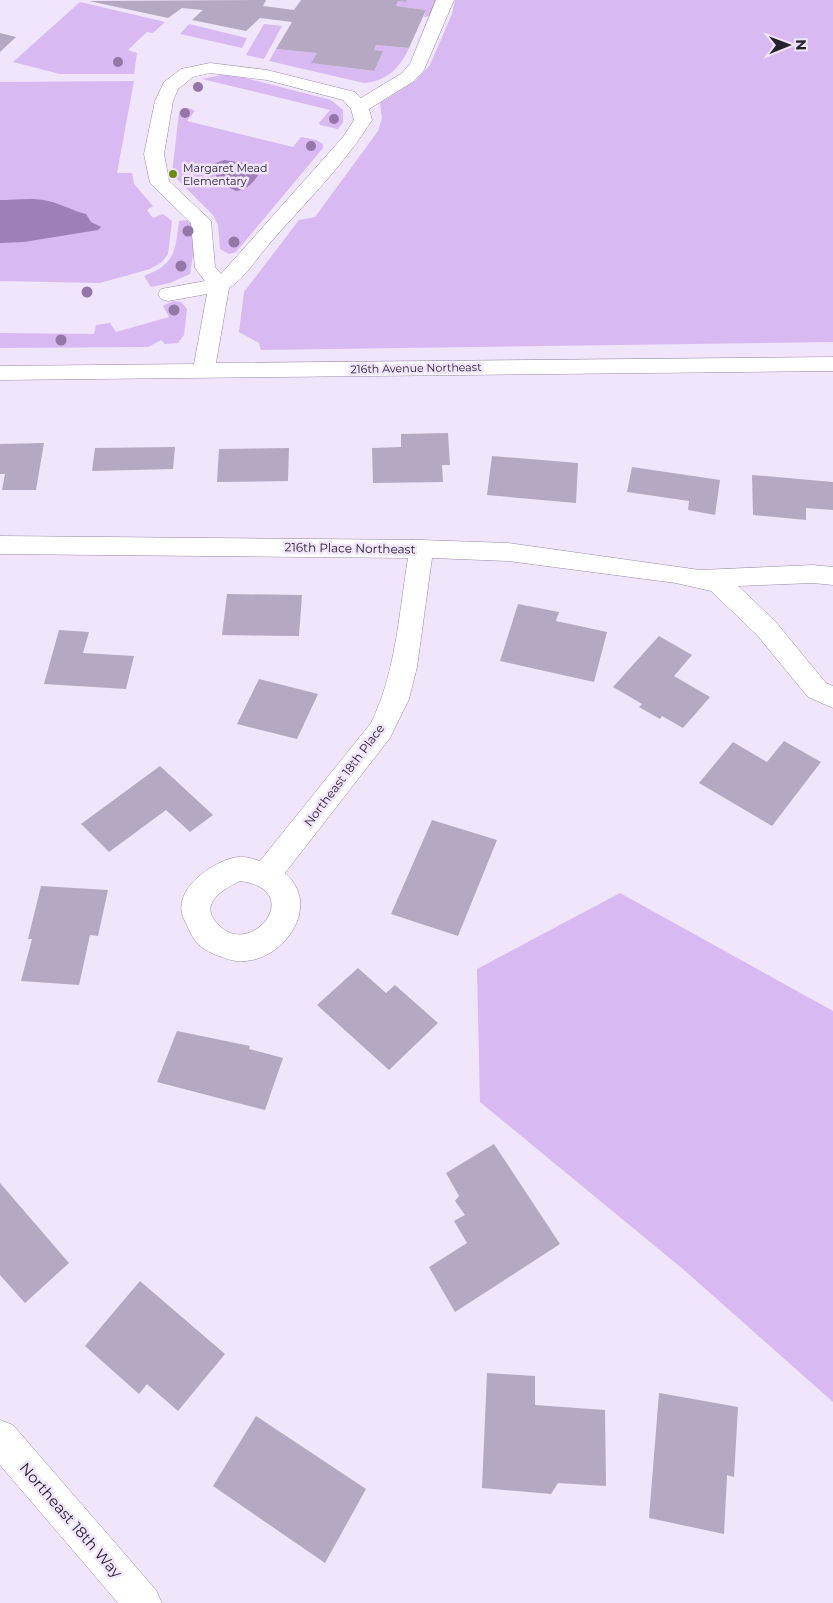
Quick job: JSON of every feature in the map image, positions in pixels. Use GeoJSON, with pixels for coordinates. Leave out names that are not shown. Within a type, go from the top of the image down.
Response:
{"type":"FeatureCollection","features":[{"type":"Feature","properties":{"kind":"street"},"geometry":{"type":"LineString","coordinates":[[360,108],[408,77],[418,66],[446,0]]}},
{"type":"Feature","properties":{"kind":"street"},"geometry":{"type":"LineString","coordinates":[[168,294],[219,285],[233,276],[258,244],[350,140],[363,120],[360,108],[349,96],[292,80],[239,70],[210,68],[187,73],[170,86],[164,101],[154,154],[160,183],[201,221],[205,268],[219,285],[204,370]]}},
{"type":"Feature","properties":{"kind":"street","name":"216th Avenue Northeast"},"geometry":{"type":"LineString","coordinates":[[0,373],[833,364]]}},
{"type":"Feature","properties":{"kind":"street","name":"216th Place Northeast"},"geometry":{"type":"LineString","coordinates":[[0,545],[421,549],[508,552],[697,578],[719,583],[766,628],[817,690],[833,698]]}},
{"type":"Feature","properties":{"kind":"street","name":"Northeast 18th Place"},"geometry":{"type":"LineString","coordinates":[[267,874],[381,730],[396,699],[404,667],[421,549]]}},
{"type":"Feature","properties":{"kind":"street","name":"216th Place Northeast"},"geometry":{"type":"LineString","coordinates":[[697,578],[813,574],[833,576]]}},
{"type":"Feature","properties":{"kind":"street","name":"Northeast 18th Way"},"geometry":{"type":"LineString","coordinates":[[0,1438],[143,1603]]}},
{"type":"Feature","properties":{"kind":"shaded area"},"geometry":{"type":"Polygon","coordinates":[[[407,0],[436,0],[430,16],[424,17],[426,10],[396,6],[398,1],[406,2],[407,0]]]}},
{"type":"Feature","properties":{"kind":"shaded area"},"geometry":{"type":"Polygon","coordinates":[[[455,0],[833,0],[833,342],[261,350],[259,343],[239,332],[244,292],[299,220],[315,217],[378,131],[382,118],[380,103],[415,81],[430,65],[452,14],[455,0]]]}},
{"type":"Feature","properties":{"kind":"shaded area"},"geometry":{"type":"Polygon","coordinates":[[[80,2],[165,22],[153,33],[147,32],[128,50],[137,53],[134,74],[60,74],[13,62],[80,2]]]}},
{"type":"Feature","properties":{"kind":"shaded area"},"geometry":{"type":"Polygon","coordinates":[[[189,24],[247,38],[242,48],[180,34],[189,24]]]}},
{"type":"Feature","properties":{"kind":"shaded area"},"geometry":{"type":"Polygon","coordinates":[[[264,24],[282,26],[264,59],[246,55],[264,24]]]}},
{"type":"Feature","properties":{"kind":"shaded area"},"geometry":{"type":"Polygon","coordinates":[[[376,45],[409,48],[401,62],[392,72],[372,82],[364,83],[269,61],[276,49],[317,53],[312,63],[373,71],[383,51],[374,50],[376,45]]]}},
{"type":"Feature","properties":{"kind":"shaded area"},"geometry":{"type":"Polygon","coordinates":[[[222,75],[237,76],[331,100],[343,110],[343,122],[338,129],[320,125],[319,123],[330,110],[202,79],[222,75]]]}},
{"type":"Feature","properties":{"kind":"shaded area"},"geometry":{"type":"Polygon","coordinates":[[[134,81],[117,173],[132,173],[134,184],[153,206],[147,210],[153,218],[163,214],[172,221],[168,254],[162,262],[150,269],[100,283],[0,281],[0,82],[134,81]]]}},
{"type":"Feature","properties":{"kind":"shaded area"},"geometry":{"type":"Polygon","coordinates":[[[189,108],[195,111],[187,121],[293,147],[301,137],[316,140],[323,144],[323,148],[236,252],[229,254],[220,249],[218,225],[213,215],[172,174],[179,112],[182,109],[189,108]]]}},
{"type":"Feature","properties":{"kind":"shaded area"},"geometry":{"type":"Polygon","coordinates":[[[224,160],[257,165],[262,169],[249,186],[236,191],[223,184],[213,169],[213,164],[224,160]]]}},
{"type":"Feature","properties":{"kind":"shaded area"},"geometry":{"type":"Polygon","coordinates":[[[36,199],[53,202],[86,214],[91,222],[101,227],[98,230],[24,242],[0,243],[0,200],[36,199]]]}},
{"type":"Feature","properties":{"kind":"shaded area"},"geometry":{"type":"Polygon","coordinates":[[[186,220],[192,223],[196,235],[190,274],[170,283],[151,287],[144,276],[162,267],[168,261],[175,248],[179,221],[186,220]]]}},
{"type":"Feature","properties":{"kind":"shaded area"},"geometry":{"type":"Polygon","coordinates":[[[173,301],[181,302],[187,309],[184,335],[178,343],[165,344],[161,340],[148,347],[0,348],[0,333],[94,334],[96,325],[110,323],[116,332],[169,317],[163,306],[173,301]]]}},
{"type":"Feature","properties":{"kind":"shaded area"},"geometry":{"type":"Polygon","coordinates":[[[620,893],[833,1011],[833,1402],[684,1270],[480,1102],[477,969],[620,893]]]}},
{"type":"Feature","properties":{"kind":"building"},"geometry":{"type":"Polygon","coordinates":[[[266,0],[263,6],[294,10],[301,0],[407,0],[406,2],[398,1],[396,6],[426,10],[409,48],[376,45],[374,50],[383,51],[374,71],[311,63],[317,53],[276,49],[292,22],[260,18],[246,31],[192,20],[203,10],[182,8],[168,18],[89,1],[266,0]]]}},
{"type":"Feature","properties":{"kind":"building"},"geometry":{"type":"Polygon","coordinates":[[[0,33],[16,37],[0,52],[0,33]]]}},
{"type":"Feature","properties":{"kind":"building"},"geometry":{"type":"Polygon","coordinates":[[[448,433],[450,465],[442,465],[443,482],[373,483],[372,448],[401,447],[401,434],[448,433]]]}},
{"type":"Feature","properties":{"kind":"building"},"geometry":{"type":"Polygon","coordinates":[[[44,443],[36,490],[2,490],[5,474],[0,474],[0,444],[44,443]]]}},
{"type":"Feature","properties":{"kind":"building"},"geometry":{"type":"Polygon","coordinates":[[[175,447],[173,469],[92,471],[95,448],[175,447]]]}},
{"type":"Feature","properties":{"kind":"building"},"geometry":{"type":"Polygon","coordinates":[[[289,448],[288,481],[217,482],[219,449],[289,448]]]}},
{"type":"Feature","properties":{"kind":"building"},"geometry":{"type":"Polygon","coordinates":[[[492,456],[578,463],[576,503],[487,495],[492,456]]]}},
{"type":"Feature","properties":{"kind":"building"},"geometry":{"type":"Polygon","coordinates":[[[632,467],[720,480],[715,515],[688,510],[689,501],[627,492],[632,467]]]}},
{"type":"Feature","properties":{"kind":"building"},"geometry":{"type":"Polygon","coordinates":[[[752,475],[833,482],[833,510],[806,508],[806,520],[753,515],[752,475]]]}},
{"type":"Feature","properties":{"kind":"building"},"geometry":{"type":"Polygon","coordinates":[[[227,594],[302,595],[299,636],[222,635],[227,594]]]}},
{"type":"Feature","properties":{"kind":"building"},"geometry":{"type":"Polygon","coordinates":[[[518,604],[559,612],[556,621],[607,632],[594,682],[500,661],[518,604]]]}},
{"type":"Feature","properties":{"kind":"building"},"geometry":{"type":"Polygon","coordinates":[[[59,630],[89,632],[83,653],[134,656],[126,689],[44,684],[59,630]]]}},
{"type":"Feature","properties":{"kind":"building"},"geometry":{"type":"Polygon","coordinates":[[[659,636],[692,655],[674,676],[710,697],[683,728],[662,716],[660,719],[639,707],[642,704],[613,687],[659,636]]]}},
{"type":"Feature","properties":{"kind":"building"},"geometry":{"type":"Polygon","coordinates":[[[259,679],[318,694],[297,739],[237,724],[259,679]]]}},
{"type":"Feature","properties":{"kind":"building"},"geometry":{"type":"Polygon","coordinates":[[[784,741],[821,762],[772,826],[699,783],[733,742],[767,762],[784,741]]]}},
{"type":"Feature","properties":{"kind":"building"},"geometry":{"type":"Polygon","coordinates":[[[160,766],[213,815],[190,832],[166,810],[109,852],[81,824],[160,766]]]}},
{"type":"Feature","properties":{"kind":"building"},"geometry":{"type":"Polygon","coordinates":[[[432,820],[497,840],[458,936],[391,914],[432,820]]]}},
{"type":"Feature","properties":{"kind":"building"},"geometry":{"type":"Polygon","coordinates":[[[41,886],[108,890],[98,936],[90,935],[79,985],[21,981],[32,939],[28,939],[41,886]]]}},
{"type":"Feature","properties":{"kind":"building"},"geometry":{"type":"Polygon","coordinates":[[[358,968],[386,993],[395,985],[438,1023],[389,1070],[317,1005],[358,968]]]}},
{"type":"Feature","properties":{"kind":"building"},"geometry":{"type":"Polygon","coordinates":[[[177,1031],[250,1046],[249,1049],[283,1058],[265,1110],[157,1082],[177,1031]]]}},
{"type":"Feature","properties":{"kind":"building"},"geometry":{"type":"Polygon","coordinates":[[[494,1144],[560,1244],[455,1312],[429,1267],[467,1243],[454,1221],[465,1215],[455,1201],[459,1196],[446,1173],[494,1144]]]}},
{"type":"Feature","properties":{"kind":"building"},"geometry":{"type":"Polygon","coordinates":[[[0,1183],[69,1263],[25,1303],[0,1275],[0,1183]]]}},
{"type":"Feature","properties":{"kind":"building"},"geometry":{"type":"Polygon","coordinates":[[[140,1281],[225,1354],[178,1411],[147,1384],[139,1394],[85,1346],[140,1281]]]}},
{"type":"Feature","properties":{"kind":"building"},"geometry":{"type":"Polygon","coordinates":[[[487,1373],[535,1376],[535,1405],[605,1410],[606,1486],[558,1483],[551,1494],[482,1488],[487,1373]]]}},
{"type":"Feature","properties":{"kind":"building"},"geometry":{"type":"Polygon","coordinates":[[[659,1393],[738,1407],[734,1477],[727,1475],[724,1534],[649,1518],[659,1393]]]}},
{"type":"Feature","properties":{"kind":"building"},"geometry":{"type":"Polygon","coordinates":[[[256,1416],[366,1489],[325,1563],[213,1486],[256,1416]]]}},
{"type":"Feature","properties":{"kind":"place","name":"Margaret Mead Elementary"},"geometry":{"type":"Point","coordinates":[173,174]}}]}
